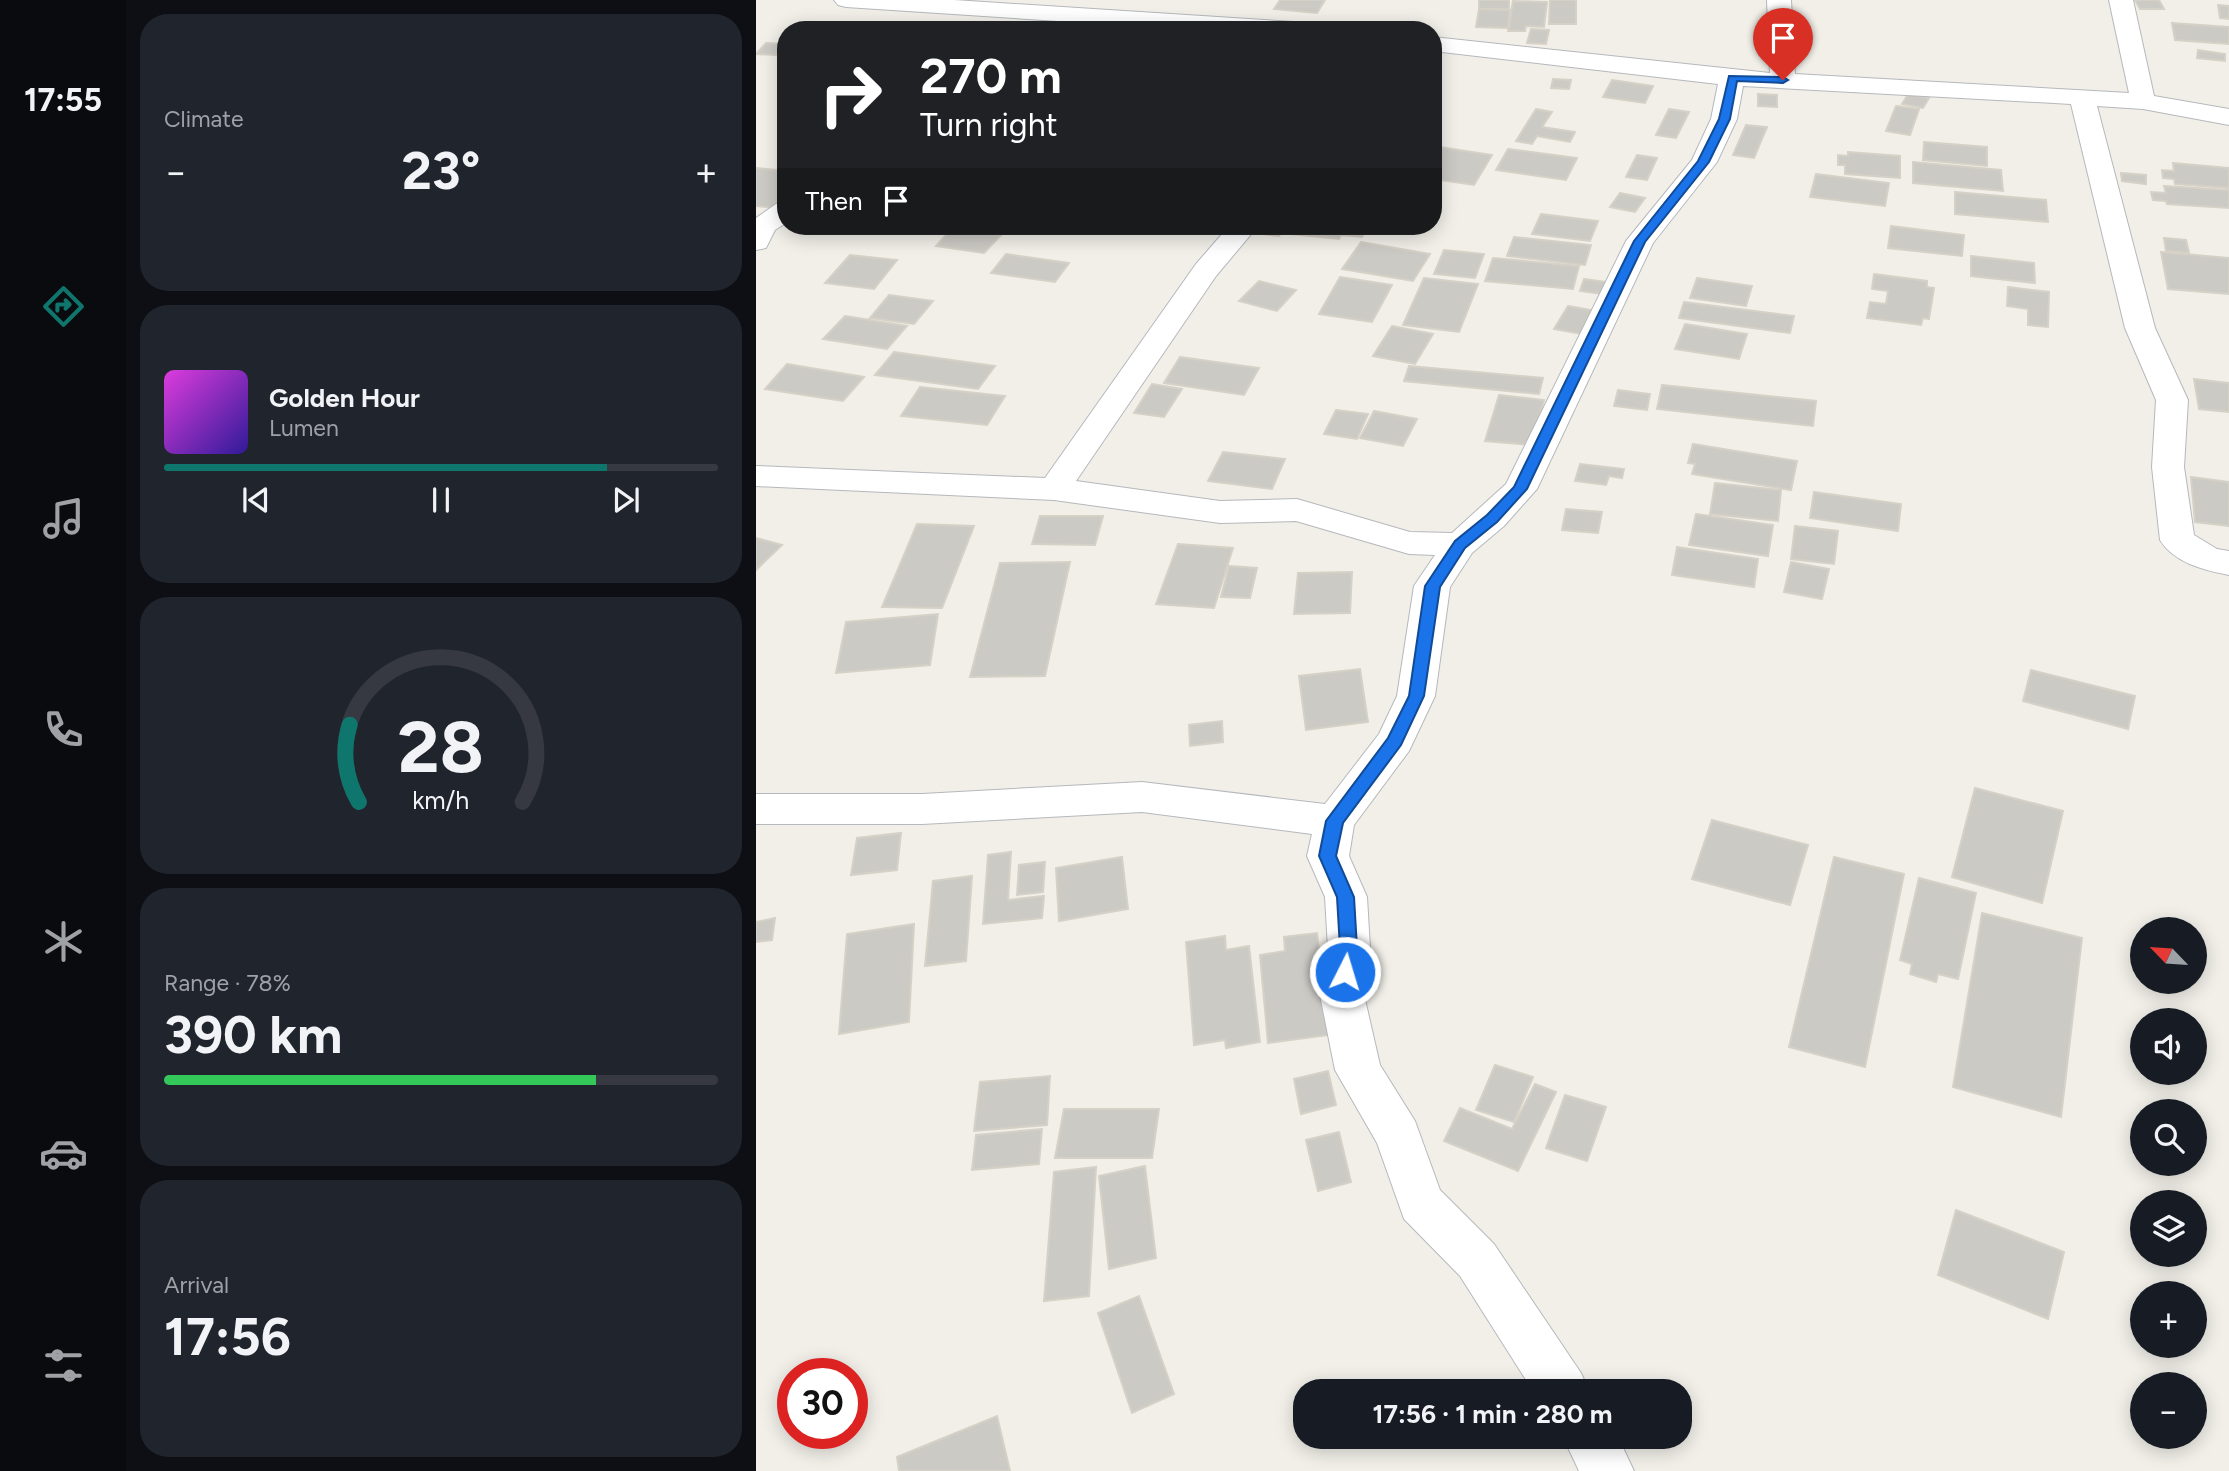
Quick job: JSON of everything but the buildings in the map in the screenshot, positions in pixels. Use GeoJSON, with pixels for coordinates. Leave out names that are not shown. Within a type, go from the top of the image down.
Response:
{"type":"FeatureCollection","features":[{"type":"Feature","properties":{"kind":"street"},"geometry":{"type":"LineString","coordinates":[[846,0],[1157,21]]}},
{"type":"Feature","properties":{"kind":"street"},"geometry":{"type":"LineString","coordinates":[[1171,21],[1181,0]]}},
{"type":"Feature","properties":{"kind":"street"},"geometry":{"type":"LineString","coordinates":[[1779,0],[1783,80]]}},
{"type":"Feature","properties":{"kind":"street"},"geometry":{"type":"LineString","coordinates":[[2122,0],[2143,102]]}},
{"type":"Feature","properties":{"kind":"street"},"geometry":{"type":"LineString","coordinates":[[1046,21],[1056,14]]}},
{"type":"Feature","properties":{"kind":"street"},"geometry":{"type":"LineString","coordinates":[[1442,45],[1732,78],[2143,102],[2229,117]]}},
{"type":"Feature","properties":{"kind":"street"},"geometry":{"type":"LineString","coordinates":[[1555,1379],[1477,1260],[1421,1203],[1398,1136],[1358,1070],[1342,995],[1349,948],[1346,897],[1328,856],[1335,821],[1395,741],[1416,696],[1432,586],[1460,545],[1492,519],[1520,489],[1640,241],[1703,162],[1724,119],[1732,78]]}},
{"type":"Feature","properties":{"kind":"street"},"geometry":{"type":"LineString","coordinates":[[2082,97],[2140,328],[2172,400],[2168,467],[2177,540],[2207,559],[2229,564]]}},
{"type":"Feature","properties":{"kind":"street"},"geometry":{"type":"LineString","coordinates":[[756,242],[763,226],[777,216]]}},
{"type":"Feature","properties":{"kind":"street"},"geometry":{"type":"LineString","coordinates":[[1054,489],[1206,270],[1236,235]]}},
{"type":"Feature","properties":{"kind":"street"},"geometry":{"type":"LineString","coordinates":[[756,476],[1054,489],[1220,512],[1297,510],[1409,543],[1460,545]]}},
{"type":"Feature","properties":{"kind":"street"},"geometry":{"type":"LineString","coordinates":[[756,809],[922,809],[1142,797],[1335,821]]}},
{"type":"Feature","properties":{"kind":"street"},"geometry":{"type":"LineString","coordinates":[[1596,1449],[1607,1471]]}},
{"type":"Feature","properties":{"kind":"route"},"geometry":{"type":"LineString","coordinates":[[1345,972],[1349,948],[1346,897],[1328,856],[1335,821],[1395,741],[1416,696],[1432,586],[1460,545],[1492,519],[1520,489],[1640,241],[1703,162],[1724,119],[1732,78],[1783,80]]}}]}
